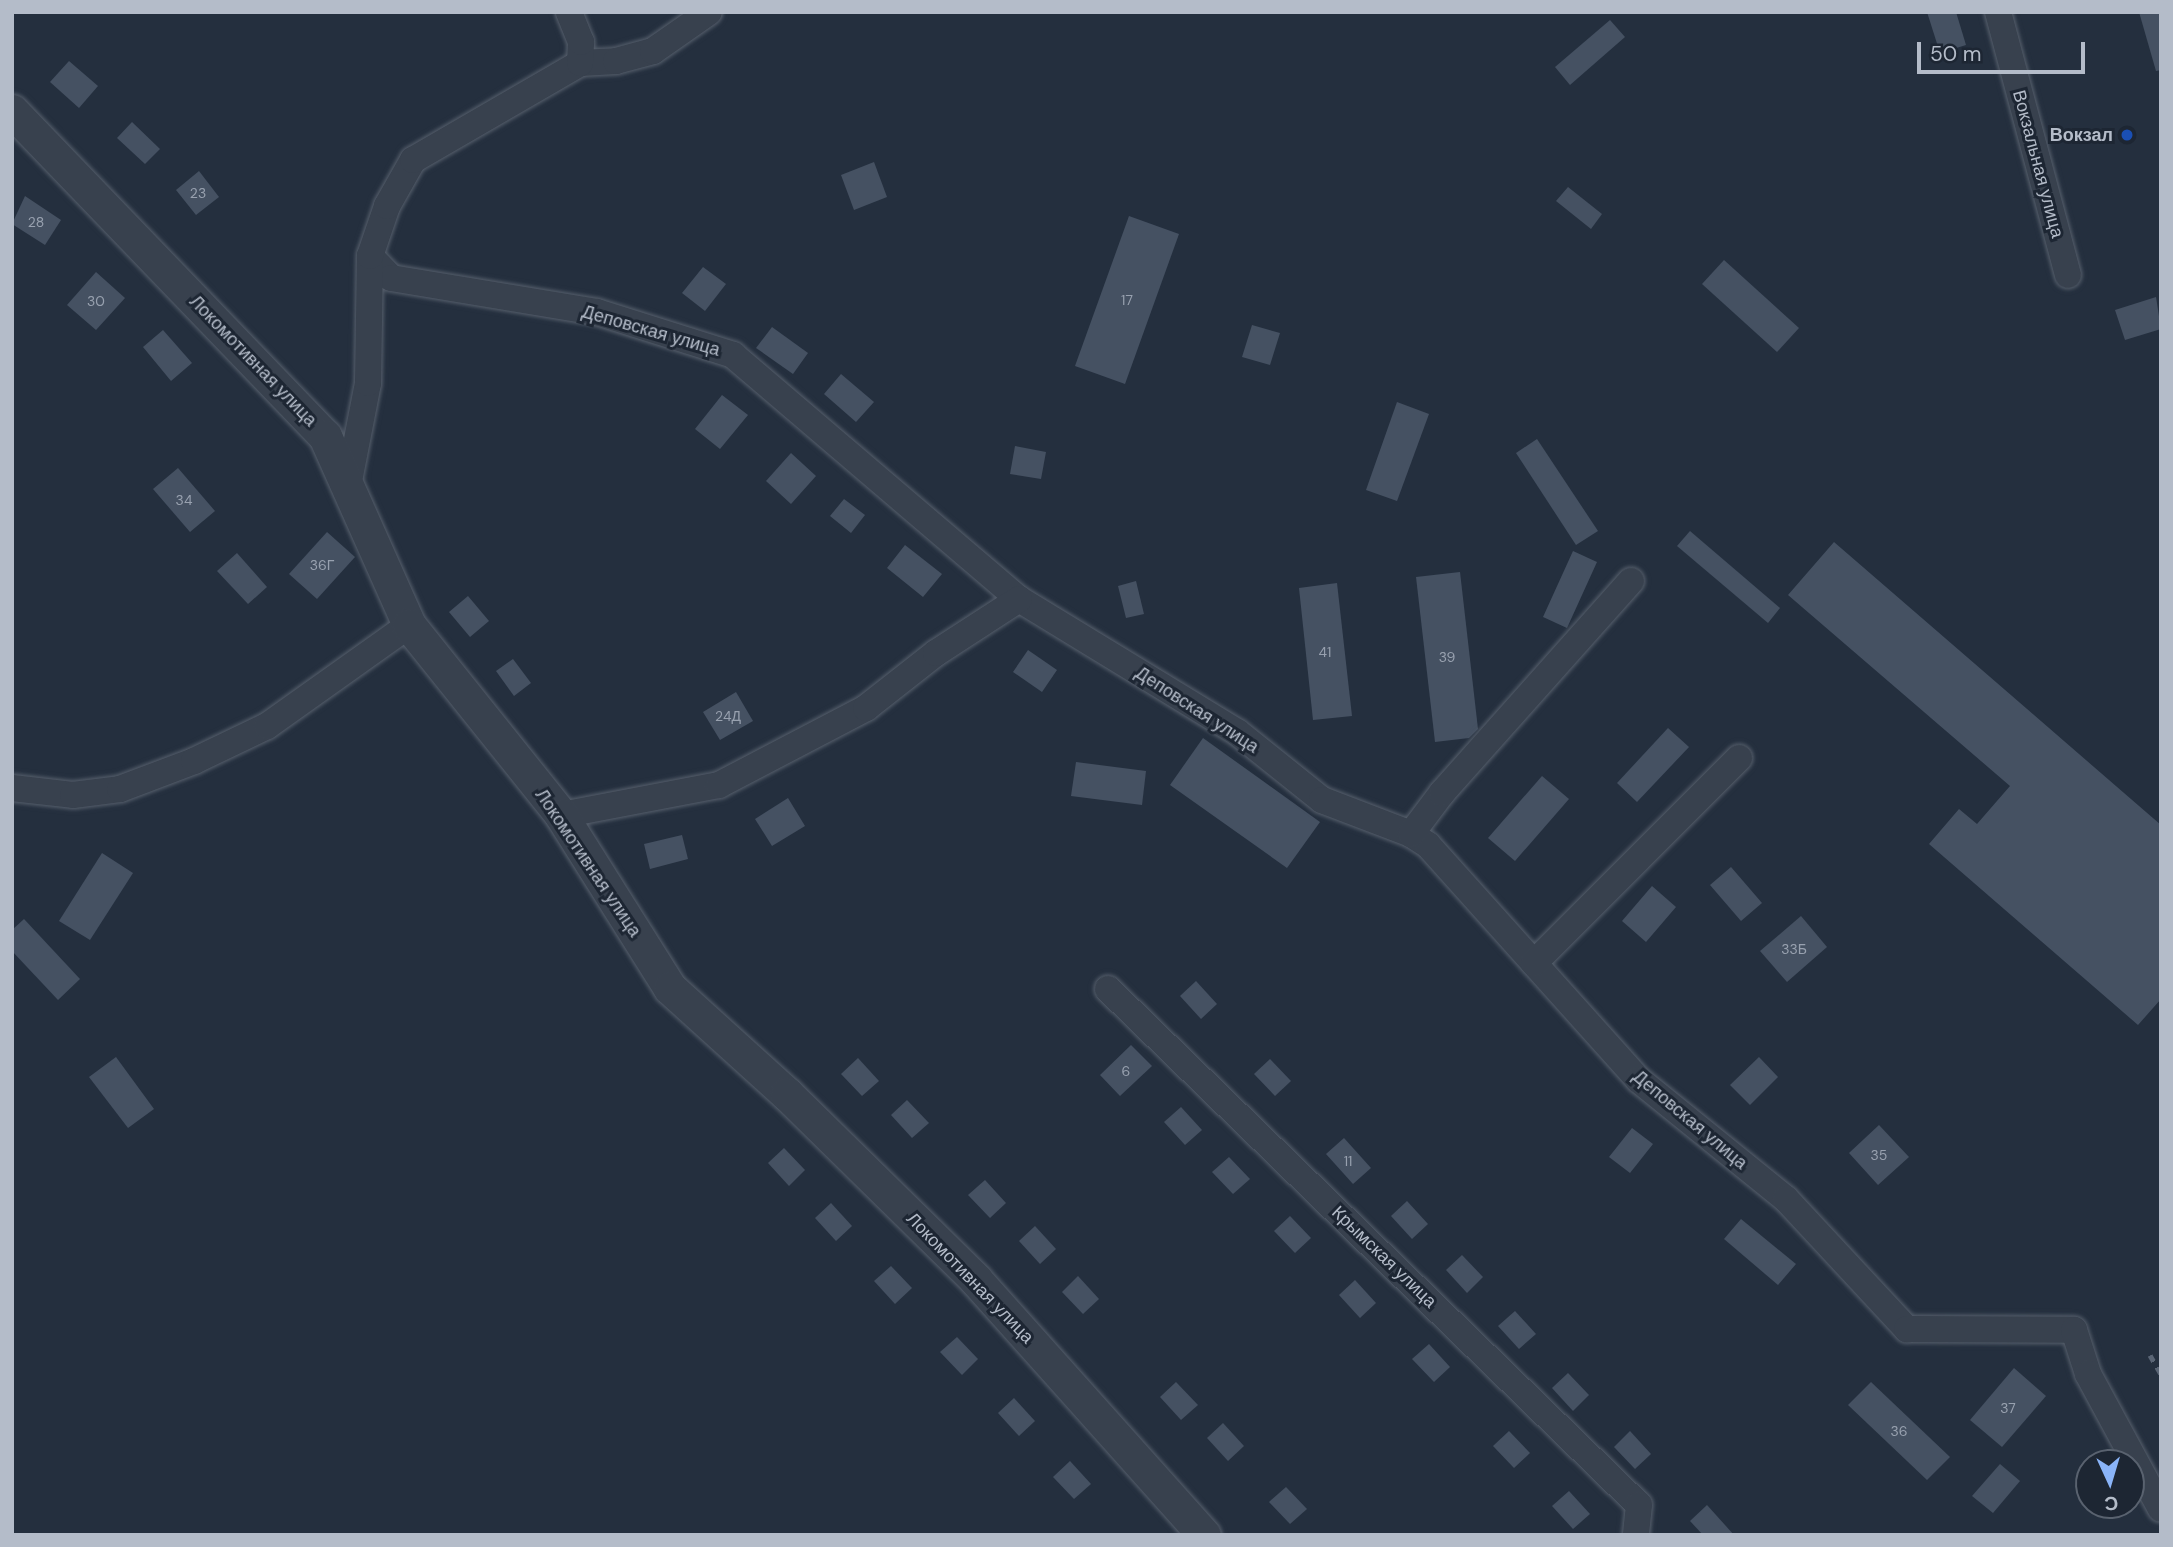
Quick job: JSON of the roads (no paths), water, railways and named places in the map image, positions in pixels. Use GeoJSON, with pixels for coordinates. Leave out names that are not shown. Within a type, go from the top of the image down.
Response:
{"type":"FeatureCollection","features":[{"type":"Feature","properties":{"kind":"street"},"geometry":{"type":"LineString","coordinates":[[569,12],[581,42],[580,63]]}},
{"type":"Feature","properties":{"kind":"street"},"geometry":{"type":"LineString","coordinates":[[348,486],[369,383],[370,256],[387,206],[413,160],[580,63],[616,61],[653,51],[709,12]]}},
{"type":"Feature","properties":{"kind":"street","name":"Вокзальная улица"},"geometry":{"type":"LineString","coordinates":[[1998,12],[2068,275]]}},
{"type":"Feature","properties":{"kind":"street","name":"Локомотивная улица"},"geometry":{"type":"LineString","coordinates":[[12,111],[325,436],[409,625],[562,816],[670,988],[787,1094],[976,1280],[1203,1535]]}},
{"type":"Feature","properties":{"kind":"street","name":"Деповская улица"},"geometry":{"type":"LineString","coordinates":[[370,256],[391,278],[597,312],[733,355],[1019,598],[1237,732],[1322,800],[1411,834],[1428,845],[1639,1080],[1786,1199],[1907,1329],[2074,1330],[2088,1374],[2161,1509]]}},
{"type":"Feature","properties":{"kind":"street"},"geometry":{"type":"LineString","coordinates":[[1411,834],[1442,793],[1631,581]]}},
{"type":"Feature","properties":{"kind":"street"},"geometry":{"type":"LineString","coordinates":[[562,816],[719,785],[866,708],[936,653],[1019,598]]}},
{"type":"Feature","properties":{"kind":"street"},"geometry":{"type":"LineString","coordinates":[[12,788],[73,795],[120,789],[194,761],[267,726],[409,625]]}},
{"type":"Feature","properties":{"kind":"street"},"geometry":{"type":"LineString","coordinates":[[1534,963],[1739,758]]}},
{"type":"Feature","properties":{"kind":"street","name":"Крымская улица"},"geometry":{"type":"LineString","coordinates":[[1108,989],[1639,1505],[1636,1535]]}},
{"type":"Feature","properties":{"kind":"railway"},"geometry":{"type":"LineString","coordinates":[[2150,1355],[2161,1374]]}},
{"type":"Feature","properties":{"kind":"place","name":"Вокзал"},"geometry":{"type":"Point","coordinates":[2127,135]}}]}
